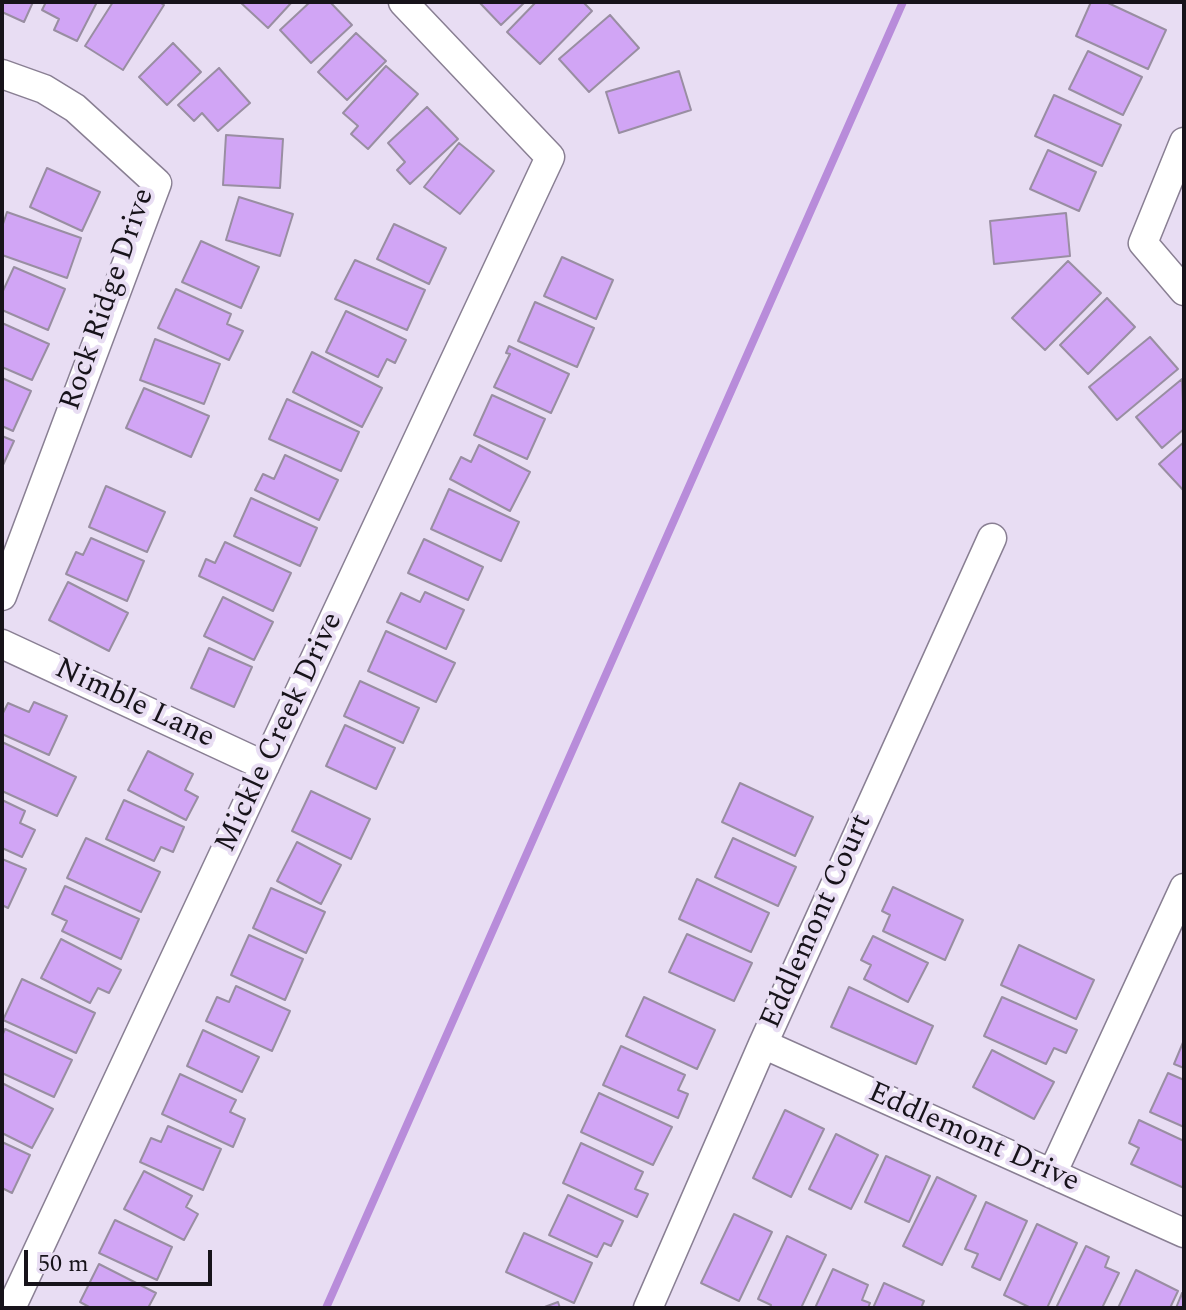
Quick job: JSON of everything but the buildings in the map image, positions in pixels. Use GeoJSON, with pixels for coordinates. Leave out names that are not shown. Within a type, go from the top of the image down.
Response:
{"type":"FeatureCollection","features":[{"type":"Feature","properties":{"kind":"street","name":"Mickle Creek Drive"},"geometry":{"type":"LineString","coordinates":[[11,1308],[550,157],[403,2]]}},
{"type":"Feature","properties":{"kind":"street","name":"Rock Ridge Drive"},"geometry":{"type":"LineString","coordinates":[[2,74],[44,89],[75,108],[157,183],[2,596]]}},
{"type":"Feature","properties":{"kind":"street"},"geometry":{"type":"LineString","coordinates":[[1184,142],[1143,243],[1184,291]]}},
{"type":"Feature","properties":{"kind":"street","name":"Eddlemont Court"},"geometry":{"type":"LineString","coordinates":[[648,1308],[763,1044],[992,538]]}},
{"type":"Feature","properties":{"kind":"street","name":"Nimble Lane"},"geometry":{"type":"LineString","coordinates":[[2,644],[265,766]]}},
{"type":"Feature","properties":{"kind":"street"},"geometry":{"type":"LineString","coordinates":[[1052,1174],[1184,888]]}},
{"type":"Feature","properties":{"kind":"street","name":"Eddlemont Drive"},"geometry":{"type":"LineString","coordinates":[[763,1044],[1184,1233]]}},
{"type":"Feature","properties":{"kind":"waterway"},"geometry":{"type":"LineString","coordinates":[[326,1308],[903,2]]}}]}
